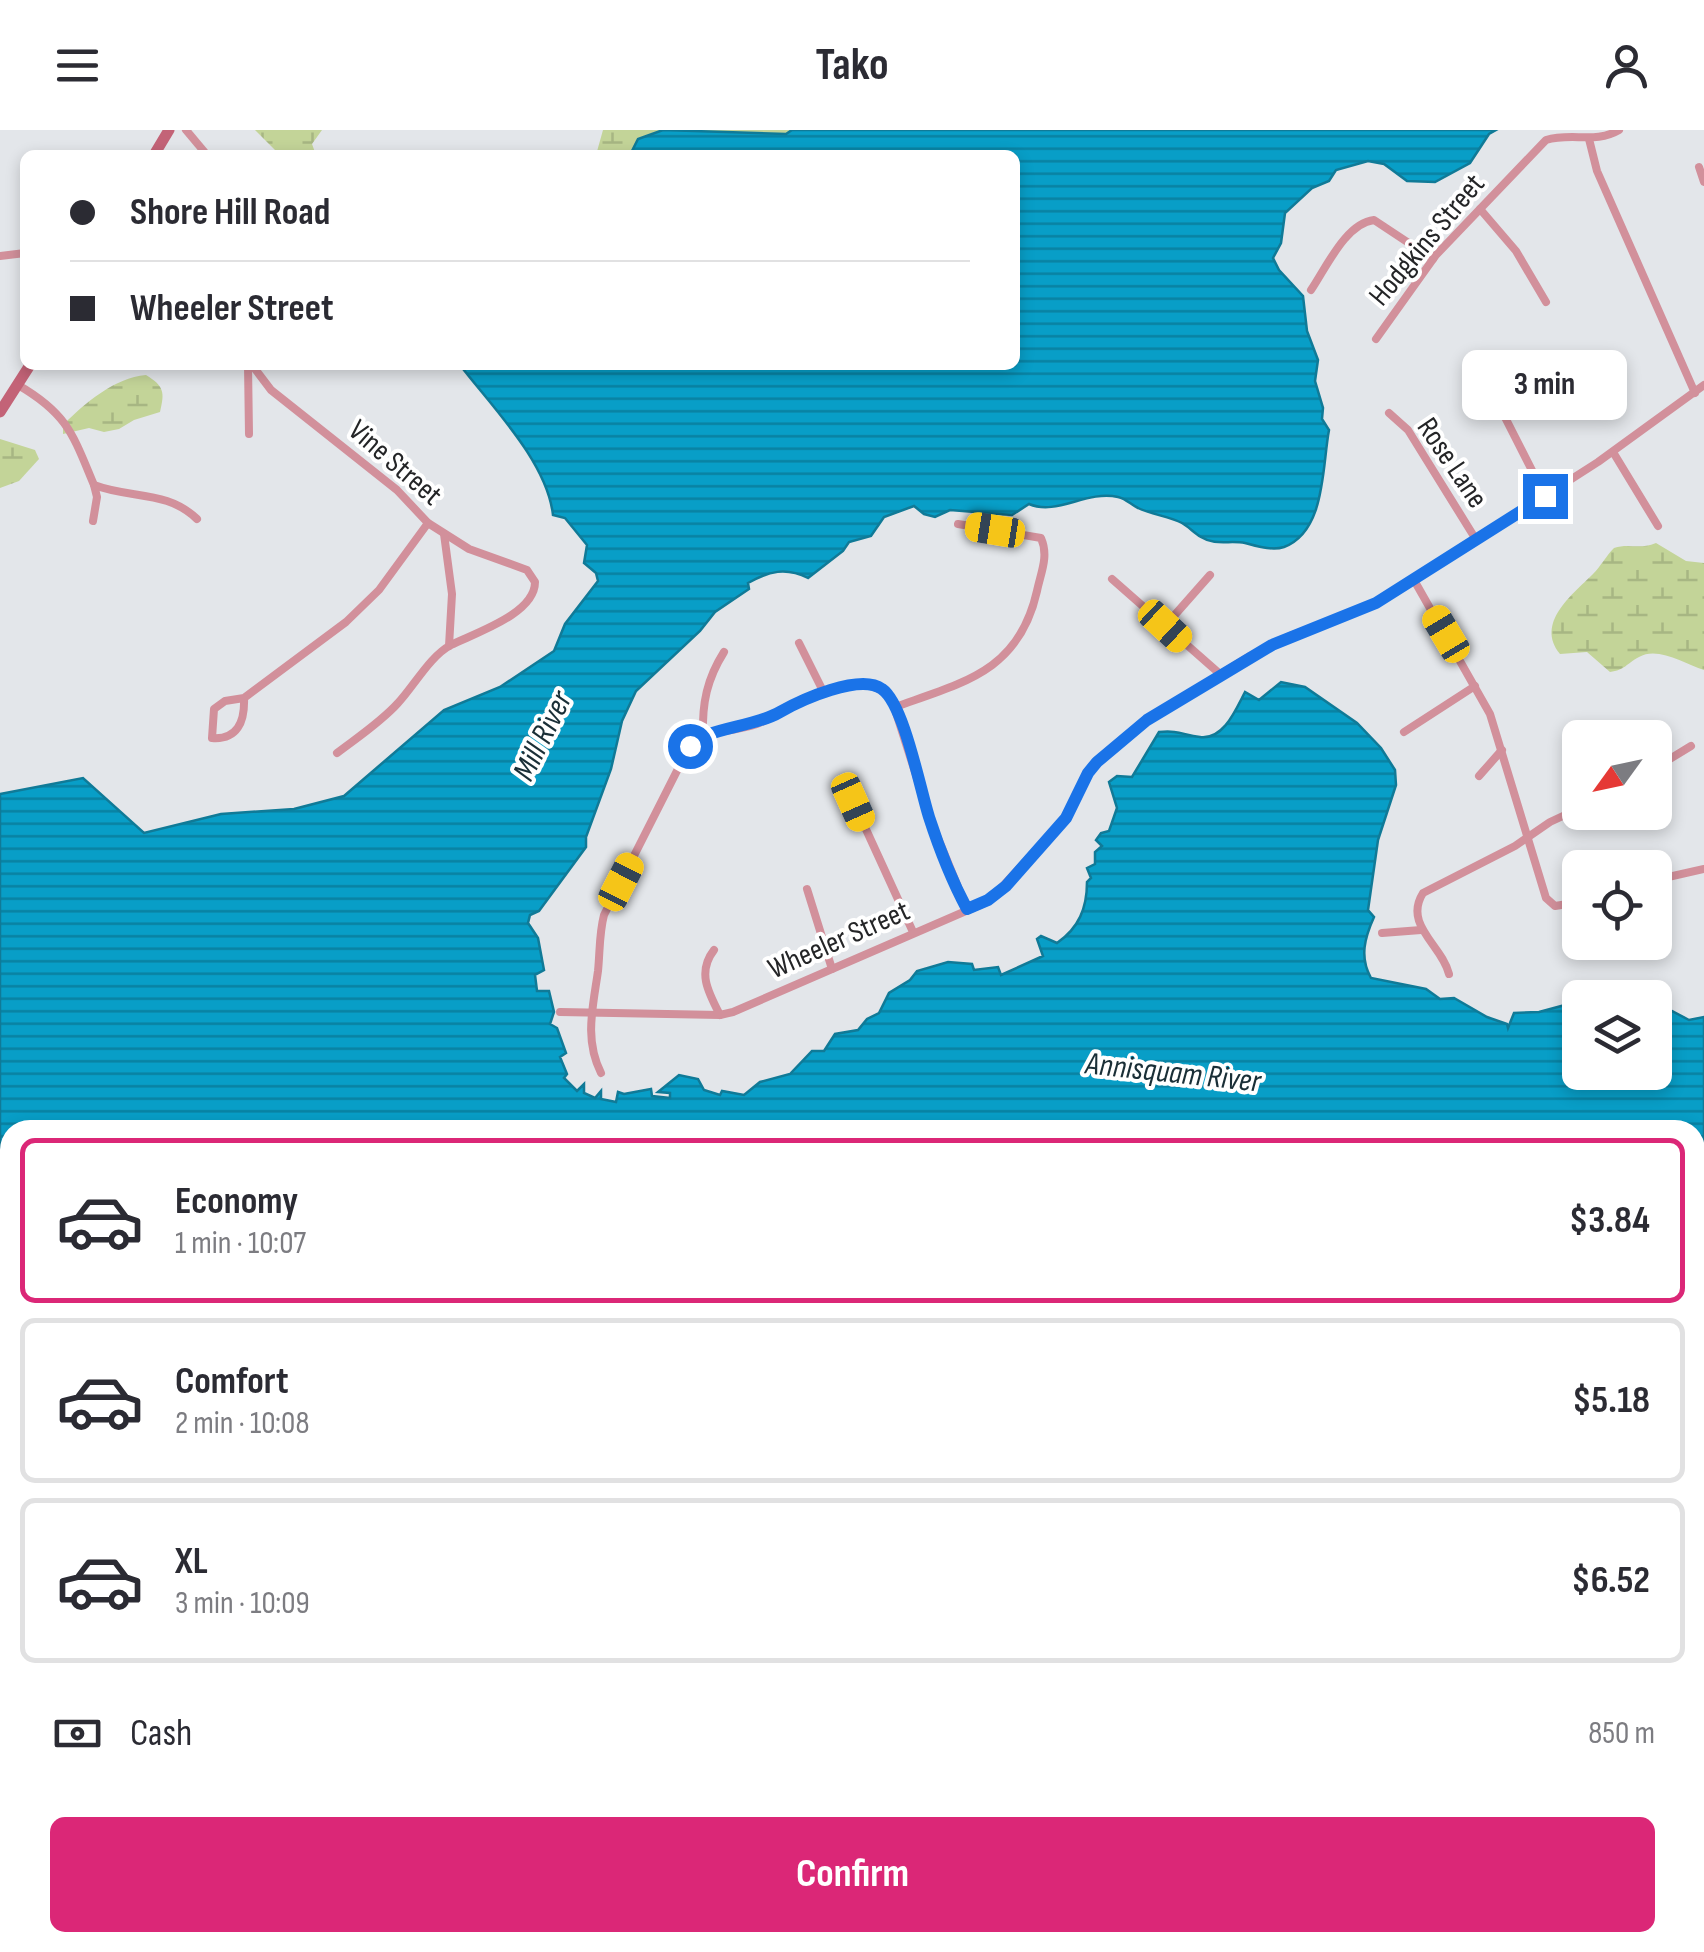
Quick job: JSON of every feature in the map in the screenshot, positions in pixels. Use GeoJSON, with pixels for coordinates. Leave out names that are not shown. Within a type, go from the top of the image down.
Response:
{"type":"FeatureCollection","features":[{"type":"Feature","properties":{"kind":"main road"},"geometry":{"type":"LineString","coordinates":[[0,412],[27,370]]}},
{"type":"Feature","properties":{"kind":"street"},"geometry":{"type":"LineString","coordinates":[[186,130],[203,150]]}},
{"type":"Feature","properties":{"kind":"street","name":"Hodgkins Street"},"geometry":{"type":"LineString","coordinates":[[1376,339],[1433,259],[1546,140],[1570,135],[1589,138],[1619,130]]}},
{"type":"Feature","properties":{"kind":"street"},"geometry":{"type":"LineString","coordinates":[[1589,138],[1597,171],[1695,393]]}},
{"type":"Feature","properties":{"kind":"street"},"geometry":{"type":"LineString","coordinates":[[1699,167],[1704,182]]}},
{"type":"Feature","properties":{"kind":"street"},"geometry":{"type":"LineString","coordinates":[[1480,208],[1516,251],[1546,302]]}},
{"type":"Feature","properties":{"kind":"street"},"geometry":{"type":"LineString","coordinates":[[1312,290],[1351,232],[1368,220],[1374,220],[1433,259]]}},
{"type":"Feature","properties":{"kind":"street","name":"Vine Street"},"geometry":{"type":"LineString","coordinates":[[249,434],[250,370]]}},
{"type":"Feature","properties":{"kind":"street","name":"Vine Street"},"geometry":{"type":"LineString","coordinates":[[254,370],[271,390],[396,490],[444,534],[452,594],[449,646]]}},
{"type":"Feature","properties":{"kind":"street"},"geometry":{"type":"LineString","coordinates":[[1482,372],[1545,496]]}},
{"type":"Feature","properties":{"kind":"street"},"geometry":{"type":"LineString","coordinates":[[18,384],[58,412],[68,425],[98,497],[93,521]]}},
{"type":"Feature","properties":{"kind":"street","name":"Wheeler Street"},"geometry":{"type":"LineString","coordinates":[[560,1012],[720,1015],[996,894],[1066,818],[1097,762],[1147,720],[1272,645],[1364,608],[1414,580],[1613,452],[1704,385]]}},
{"type":"Feature","properties":{"kind":"street","name":"Rose Lane"},"geometry":{"type":"LineString","coordinates":[[1389,414],[1408,430],[1476,538]]}},
{"type":"Feature","properties":{"kind":"street"},"geometry":{"type":"LineString","coordinates":[[1613,452],[1658,526]]}},
{"type":"Feature","properties":{"kind":"street"},"geometry":{"type":"LineString","coordinates":[[94,485],[112,492],[174,500],[197,519]]}},
{"type":"Feature","properties":{"kind":"street"},"geometry":{"type":"LineString","coordinates":[[244,698],[239,728],[234,735],[212,738],[214,709],[226,701],[244,698],[346,622],[380,590],[428,523]]}},
{"type":"Feature","properties":{"kind":"street"},"geometry":{"type":"LineString","coordinates":[[895,707],[980,673],[1011,649],[1031,620],[1045,561],[1040,538],[958,524]]}},
{"type":"Feature","properties":{"kind":"street"},"geometry":{"type":"LineString","coordinates":[[337,753],[394,708],[449,646],[511,615],[532,596],[535,582],[521,566],[469,549],[444,534]]}},
{"type":"Feature","properties":{"kind":"street"},"geometry":{"type":"LineString","coordinates":[[1165,626],[1210,574]]}},
{"type":"Feature","properties":{"kind":"street"},"geometry":{"type":"LineString","coordinates":[[1112,579],[1220,674]]}},
{"type":"Feature","properties":{"kind":"street"},"geometry":{"type":"LineString","coordinates":[[1414,580],[1490,714],[1546,898],[1555,906],[1562,905]]}},
{"type":"Feature","properties":{"kind":"street"},"geometry":{"type":"LineString","coordinates":[[799,643],[824,694]]}},
{"type":"Feature","properties":{"kind":"street"},"geometry":{"type":"LineString","coordinates":[[703,734],[702,706],[724,652]]}},
{"type":"Feature","properties":{"kind":"street"},"geometry":{"type":"LineString","coordinates":[[602,1073],[593,1053],[591,1013],[604,916],[690,746],[703,734],[756,724],[801,701],[855,685],[884,690],[895,707],[929,816],[967,909]]}},
{"type":"Feature","properties":{"kind":"street"},"geometry":{"type":"LineString","coordinates":[[1404,732],[1474,686]]}},
{"type":"Feature","properties":{"kind":"street"},"geometry":{"type":"LineString","coordinates":[[1672,758],[1691,746]]}},
{"type":"Feature","properties":{"kind":"street"},"geometry":{"type":"LineString","coordinates":[[1479,776],[1502,750]]}},
{"type":"Feature","properties":{"kind":"street"},"geometry":{"type":"LineString","coordinates":[[853,802],[912,932]]}},
{"type":"Feature","properties":{"kind":"street"},"geometry":{"type":"LineString","coordinates":[[1449,974],[1446,959],[1421,930],[1417,913],[1423,893],[1562,817]]}},
{"type":"Feature","properties":{"kind":"street"},"geometry":{"type":"LineString","coordinates":[[1672,876],[1704,869]]}},
{"type":"Feature","properties":{"kind":"street"},"geometry":{"type":"LineString","coordinates":[[807,889],[832,969]]}},
{"type":"Feature","properties":{"kind":"street"},"geometry":{"type":"LineString","coordinates":[[1382,933],[1421,930]]}},
{"type":"Feature","properties":{"kind":"street"},"geometry":{"type":"LineString","coordinates":[[714,950],[705,965],[704,978],[720,1015]]}},
{"type":"Feature","properties":{"kind":"green space"},"geometry":{"type":"Polygon","coordinates":[[[255,130],[322,130],[312,144],[314,150],[275,150],[255,130]]]}},
{"type":"Feature","properties":{"kind":"green space"},"geometry":{"type":"Polygon","coordinates":[[[603,130],[812,130],[806,135],[638,139],[632,150],[597,150],[603,130]]]}},
{"type":"Feature","properties":{"kind":"green space"},"geometry":{"type":"Polygon","coordinates":[[[146,375],[162,390],[160,412],[119,429],[104,432],[89,428],[63,434],[63,425],[101,393],[146,375]]]}},
{"type":"Feature","properties":{"kind":"green space"},"geometry":{"type":"Polygon","coordinates":[[[0,439],[35,450],[39,459],[19,481],[0,488],[0,439]]]}},
{"type":"Feature","properties":{"kind":"green space"},"geometry":{"type":"Polygon","coordinates":[[[1656,543],[1686,561],[1704,563],[1704,670],[1672,657],[1646,654],[1610,672],[1587,652],[1560,654],[1552,631],[1567,600],[1614,548],[1656,543]]]}},
{"type":"Feature","properties":{"kind":"water"},"geometry":{"type":"Polygon","coordinates":[[[663,130],[786,134],[792,130],[1496,130],[1489,134],[1470,163],[1435,182],[1407,181],[1384,164],[1368,161],[1336,170],[1329,181],[1312,188],[1285,213],[1281,243],[1273,258],[1303,296],[1307,331],[1318,360],[1315,381],[1322,419],[1329,430],[1320,496],[1308,527],[1298,539],[1275,548],[1212,541],[1177,521],[1121,498],[1106,496],[1050,507],[1029,504],[1012,515],[950,510],[935,517],[914,506],[884,517],[871,536],[849,542],[808,578],[770,573],[748,583],[749,589],[715,612],[636,691],[622,721],[586,847],[539,911],[530,915],[528,923],[538,938],[544,970],[535,975],[537,991],[549,991],[554,1012],[550,1024],[557,1028],[566,1053],[560,1057],[567,1074],[564,1078],[577,1091],[584,1084],[584,1093],[595,1098],[601,1091],[601,1099],[616,1102],[618,1092],[651,1089],[652,1096],[670,1098],[670,1093],[658,1092],[679,1075],[698,1079],[704,1090],[720,1095],[722,1091],[744,1095],[760,1082],[790,1074],[812,1051],[824,1051],[835,1034],[858,1030],[879,1013],[889,993],[917,971],[948,962],[972,964],[974,970],[998,967],[1001,975],[1043,956],[1037,939],[1041,936],[1057,943],[1071,931],[1083,909],[1091,878],[1087,868],[1095,864],[1095,852],[1102,846],[1096,840],[1109,831],[1117,808],[1109,782],[1117,776],[1132,777],[1159,732],[1200,737],[1216,734],[1228,722],[1245,692],[1259,700],[1281,682],[1305,687],[1357,723],[1395,770],[1396,785],[1378,840],[1368,910],[1374,917],[1365,947],[1371,978],[1426,989],[1440,999],[1454,998],[1507,1024],[1508,1028],[1514,1013],[1562,1006],[1562,1090],[1672,1090],[1672,1011],[1689,1020],[1704,1017],[1704,1120],[0,1120],[0,794],[83,778],[144,833],[221,814],[294,809],[344,796],[444,710],[500,687],[554,651],[565,624],[598,581],[596,573],[584,563],[587,545],[565,518],[553,515],[549,495],[530,456],[464,370],[1020,370],[1020,150],[632,150],[638,139],[663,130]]]}},
{"type":"Feature","properties":{"kind":"route"},"geometry":{"type":"LineString","coordinates":[[690,746],[703,734],[756,724],[801,701],[837,689],[867,684],[884,690],[892,700],[929,816],[967,909],[1006,886],[1066,818],[1097,762],[1147,720],[1250,656],[1376,603],[1545,496]]}},
{"type":"Feature","properties":{"kind":"water label","name":"Mill River"},"geometry":{"type":"Point","coordinates":[543,736]}},
{"type":"Feature","properties":{"kind":"water label","name":"Annisquam River"},"geometry":{"type":"Point","coordinates":[1173,1073]}}]}
